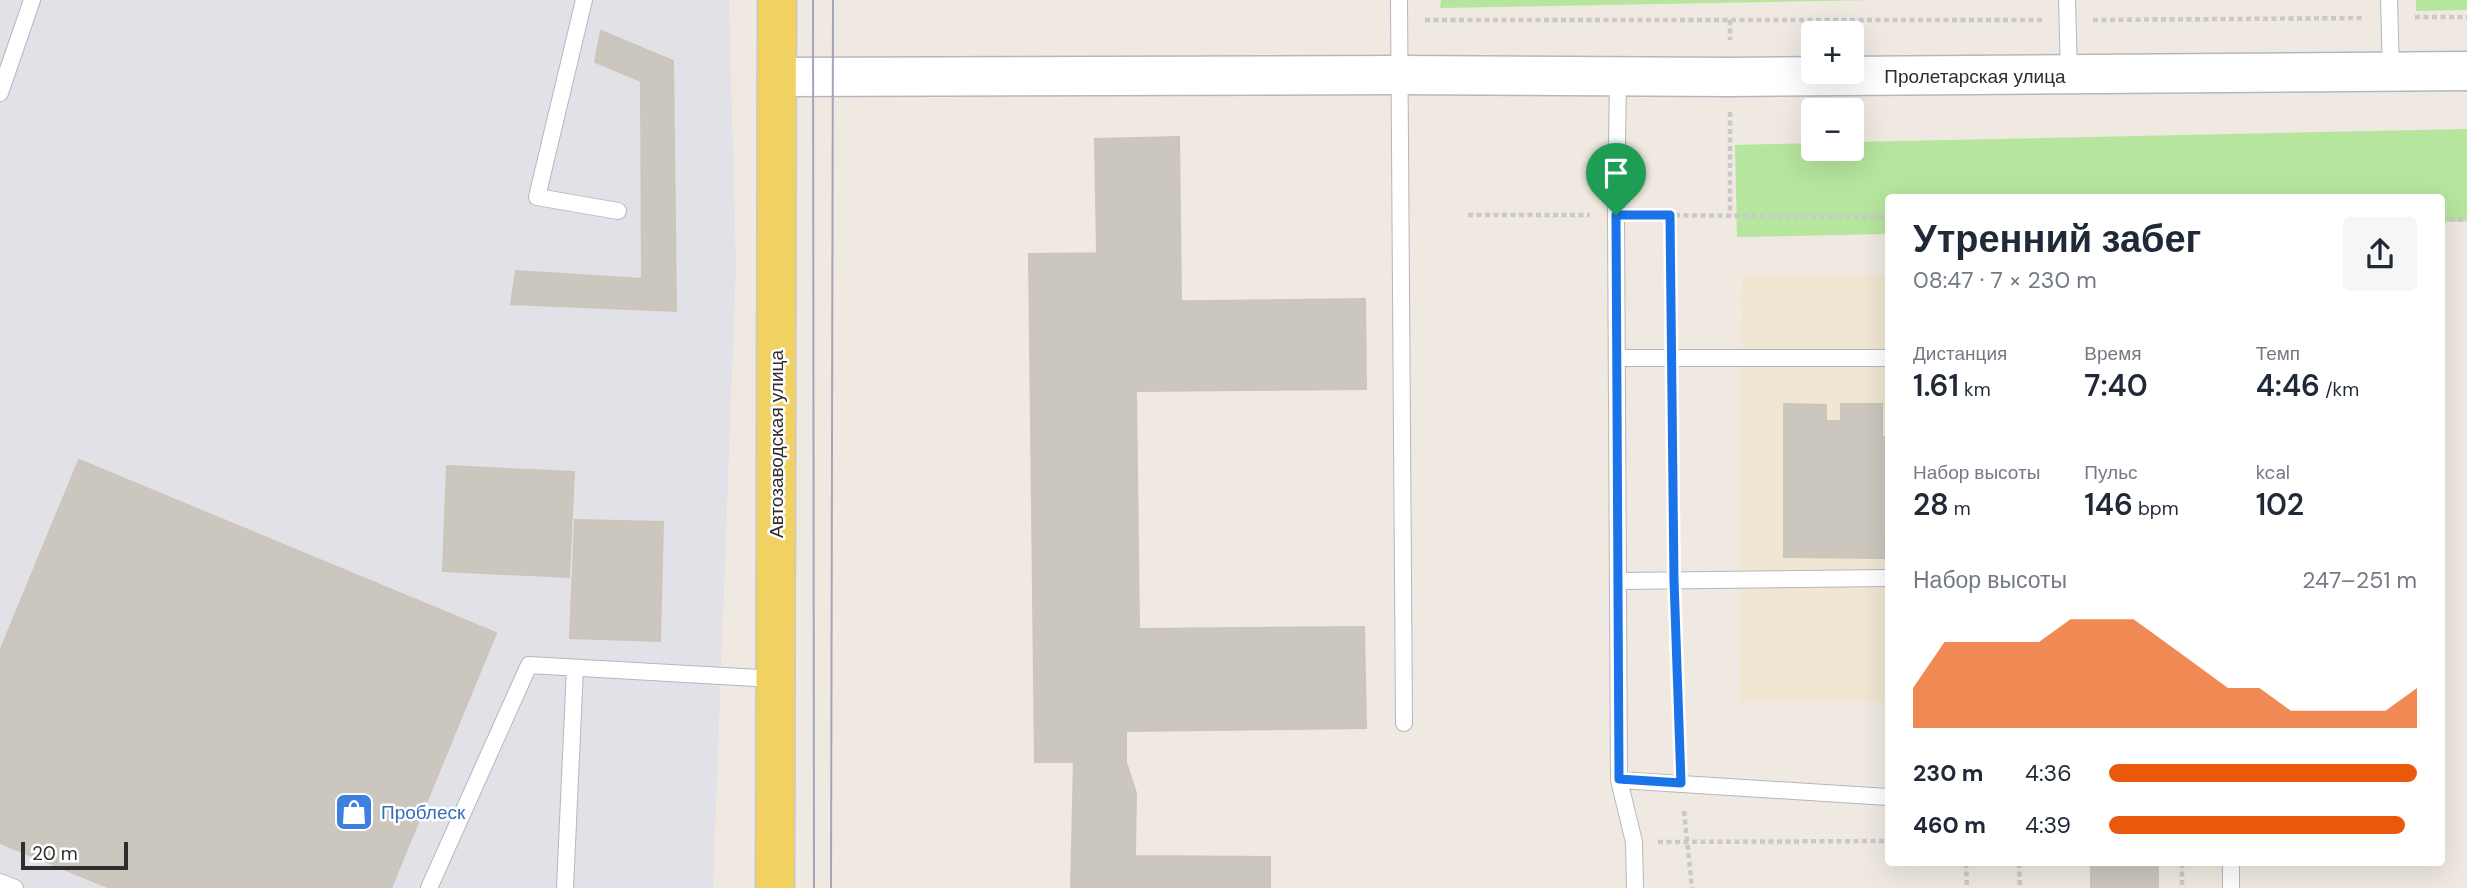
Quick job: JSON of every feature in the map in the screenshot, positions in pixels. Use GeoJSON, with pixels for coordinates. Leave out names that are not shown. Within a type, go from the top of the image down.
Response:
{"type":"FeatureCollection","features":[{"type":"Feature","properties":{"kind":"main road","name":"Автозаводская улица"},"geometry":{"type":"LineString","coordinates":[[775,888],[777,0]]}},
{"type":"Feature","properties":{"kind":"street","name":"Пролетарская улица"},"geometry":{"type":"LineString","coordinates":[[777,77],[1730,77],[2467,71]]}},
{"type":"Feature","properties":{"kind":"lane"},"geometry":{"type":"LineString","coordinates":[[0,93],[32,0]]}},
{"type":"Feature","properties":{"kind":"lane"},"geometry":{"type":"LineString","coordinates":[[584,0],[537,197],[618,211]]}},
{"type":"Feature","properties":{"kind":"lane"},"geometry":{"type":"LineString","coordinates":[[1399,0],[1404,723]]}},
{"type":"Feature","properties":{"kind":"lane"},"geometry":{"type":"LineString","coordinates":[[2067,0],[2069,75]]}},
{"type":"Feature","properties":{"kind":"lane"},"geometry":{"type":"LineString","coordinates":[[2389,0],[2391,72]]}},
{"type":"Feature","properties":{"kind":"lane"},"geometry":{"type":"LineString","coordinates":[[1618,77],[1616,215],[1619,779],[1633,842],[1635,888]]}},
{"type":"Feature","properties":{"kind":"lane"},"geometry":{"type":"LineString","coordinates":[[1617,358],[1885,358]]}},
{"type":"Feature","properties":{"kind":"lane"},"geometry":{"type":"LineString","coordinates":[[1618,581],[1885,578]]}},
{"type":"Feature","properties":{"kind":"lane"},"geometry":{"type":"LineString","coordinates":[[429,888],[529,665],[775,679]]}},
{"type":"Feature","properties":{"kind":"lane"},"geometry":{"type":"LineString","coordinates":[[565,888],[575,668]]}},
{"type":"Feature","properties":{"kind":"lane"},"geometry":{"type":"LineString","coordinates":[[1619,779],[1885,797]]}},
{"type":"Feature","properties":{"kind":"lane"},"geometry":{"type":"LineString","coordinates":[[2231,866],[2231,888]]}},
{"type":"Feature","properties":{"kind":"lane"},"geometry":{"type":"LineString","coordinates":[[0,882],[15,888]]}},
{"type":"Feature","properties":{"kind":"path"},"geometry":{"type":"LineString","coordinates":[[1398,20],[2467,17]]}},
{"type":"Feature","properties":{"kind":"path"},"geometry":{"type":"LineString","coordinates":[[1730,20],[1730,216]]}},
{"type":"Feature","properties":{"kind":"path"},"geometry":{"type":"LineString","coordinates":[[1468,215],[1885,216]]}},
{"type":"Feature","properties":{"kind":"path"},"geometry":{"type":"LineString","coordinates":[[1670,215],[1674,580],[1681,783],[1692,888]]}},
{"type":"Feature","properties":{"kind":"path"},"geometry":{"type":"LineString","coordinates":[[2445,219],[2467,220]]}},
{"type":"Feature","properties":{"kind":"path"},"geometry":{"type":"LineString","coordinates":[[1648,842],[1885,841]]}},
{"type":"Feature","properties":{"kind":"path"},"geometry":{"type":"LineString","coordinates":[[1966,866],[1967,888]]}},
{"type":"Feature","properties":{"kind":"path"},"geometry":{"type":"LineString","coordinates":[[2019,866],[2020,888]]}},
{"type":"Feature","properties":{"kind":"path"},"geometry":{"type":"LineString","coordinates":[[2182,866],[2182,888]]}},
{"type":"Feature","properties":{"kind":"shaded area"},"geometry":{"type":"Polygon","coordinates":[[[0,0],[729,0],[736,265],[713,888],[0,888],[0,0]]]}},
{"type":"Feature","properties":{"kind":"shaded area"},"geometry":{"type":"Polygon","coordinates":[[[1742,274],[1885,275],[1885,702],[1740,701],[1742,274]]]}},
{"type":"Feature","properties":{"kind":"green space"},"geometry":{"type":"Polygon","coordinates":[[[1441,0],[1873,0],[1440,8],[1441,0]]]}},
{"type":"Feature","properties":{"kind":"green space"},"geometry":{"type":"Polygon","coordinates":[[[2416,0],[2467,0],[2467,10],[2416,11],[2416,0]]]}},
{"type":"Feature","properties":{"kind":"green space"},"geometry":{"type":"Polygon","coordinates":[[[2467,129],[2467,221],[2445,222],[2445,194],[1885,194],[1885,234],[1737,237],[1735,145],[1801,143],[1801,161],[1864,161],[1864,142],[2467,129]]]}},
{"type":"Feature","properties":{"kind":"building"},"geometry":{"type":"Polygon","coordinates":[[[601,31],[673,61],[676,311],[511,304],[516,271],[642,279],[641,81],[595,62],[601,31]]]}},
{"type":"Feature","properties":{"kind":"building"},"geometry":{"type":"Polygon","coordinates":[[[1179,137],[1181,301],[1123,302],[1123,253],[1097,253],[1095,139],[1179,137]]]}},
{"type":"Feature","properties":{"kind":"building"},"geometry":{"type":"Polygon","coordinates":[[[1123,253],[1123,302],[1365,299],[1366,389],[1136,391],[1139,629],[1364,627],[1366,728],[1126,731],[1126,762],[1035,762],[1029,254],[1123,253]]]}},
{"type":"Feature","properties":{"kind":"building"},"geometry":{"type":"Polygon","coordinates":[[[1784,404],[1826,405],[1826,421],[1841,421],[1841,404],[1882,404],[1882,437],[1885,437],[1884,558],[1784,557],[1784,404]]]}},
{"type":"Feature","properties":{"kind":"building"},"geometry":{"type":"Polygon","coordinates":[[[79,460],[496,633],[391,888],[110,888],[0,843],[0,651],[79,460]]]}},
{"type":"Feature","properties":{"kind":"building"},"geometry":{"type":"Polygon","coordinates":[[[447,466],[574,472],[569,577],[443,571],[447,466]]]}},
{"type":"Feature","properties":{"kind":"building"},"geometry":{"type":"Polygon","coordinates":[[[575,520],[663,522],[660,641],[570,638],[575,520]]]}},
{"type":"Feature","properties":{"kind":"building"},"geometry":{"type":"Polygon","coordinates":[[[1074,761],[1126,762],[1136,793],[1135,856],[1270,857],[1270,888],[1071,888],[1074,761]]]}},
{"type":"Feature","properties":{"kind":"building"},"geometry":{"type":"Polygon","coordinates":[[[2091,866],[2158,866],[2158,888],[2091,888],[2091,866]]]}},
{"type":"Feature","properties":{"kind":"tram line"},"geometry":{"type":"LineString","coordinates":[[813,0],[814,888]]}},
{"type":"Feature","properties":{"kind":"tram line"},"geometry":{"type":"LineString","coordinates":[[831,888],[833,0]]}},
{"type":"Feature","properties":{"kind":"place","name":"Проблеск"},"geometry":{"type":"Point","coordinates":[354,812]}},
{"type":"Feature","properties":{"kind":"route"},"geometry":{"type":"LineString","coordinates":[[1616,215],[1670,215],[1674,580],[1681,783],[1619,779],[1616,215]]}}]}
